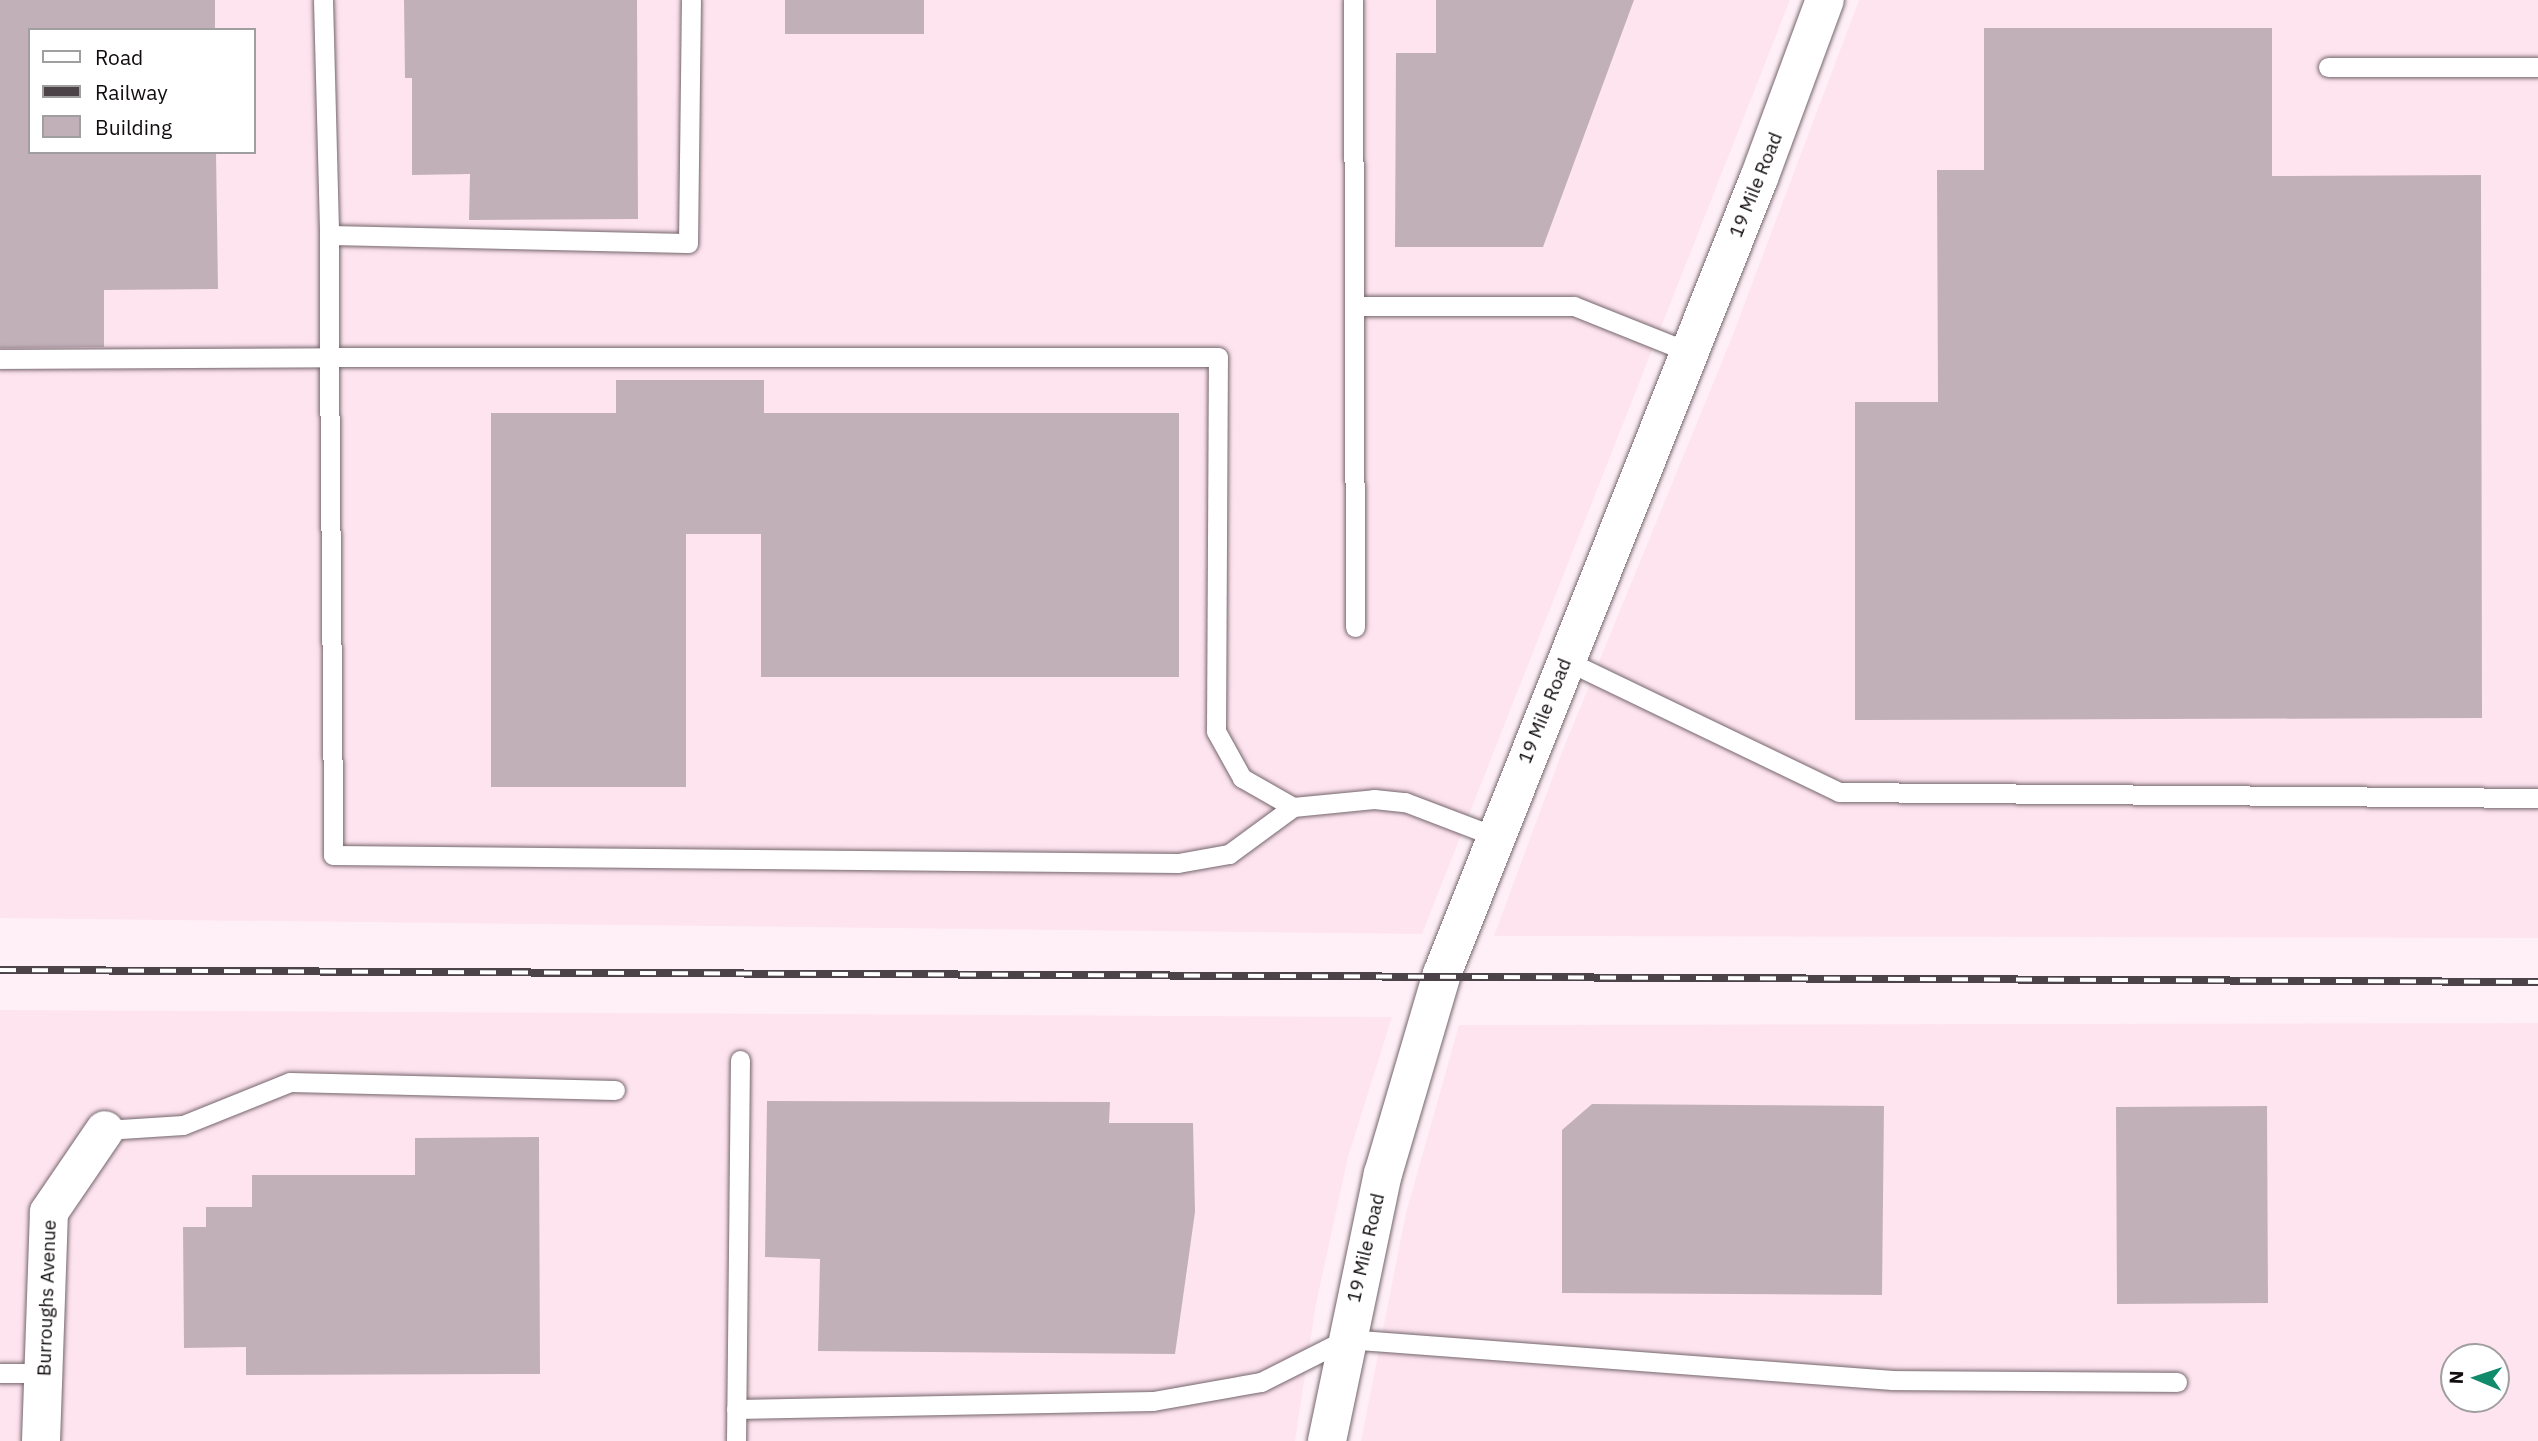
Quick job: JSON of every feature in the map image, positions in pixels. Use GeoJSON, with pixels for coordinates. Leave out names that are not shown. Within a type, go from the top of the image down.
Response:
{"type":"FeatureCollection","features":[{"type":"Feature","properties":{"kind":"street","name":"19 Mile Road"},"geometry":{"type":"LineString","coordinates":[[1327,1441],[1346,1339],[1406,1088],[1494,836],[1689,352],[1825,0]]}},
{"type":"Feature","properties":{"kind":"street","name":"Burroughs Avenue"},"geometry":{"type":"LineString","coordinates":[[41,1441],[49,1212],[105,1130]]}},
{"type":"Feature","properties":{"kind":"lane"},"geometry":{"type":"LineString","coordinates":[[323,0],[329,235],[333,855],[1178,863],[1228,854],[1293,807],[1332,800],[1405,802],[1494,836]]}},
{"type":"Feature","properties":{"kind":"lane"},"geometry":{"type":"LineString","coordinates":[[329,235],[688,243],[691,0]]}},
{"type":"Feature","properties":{"kind":"lane"},"geometry":{"type":"LineString","coordinates":[[1353,0],[1356,627]]}},
{"type":"Feature","properties":{"kind":"lane"},"geometry":{"type":"LineString","coordinates":[[2328,67],[2538,67]]}},
{"type":"Feature","properties":{"kind":"lane"},"geometry":{"type":"LineString","coordinates":[[1355,306],[1574,306],[1689,352]]}},
{"type":"Feature","properties":{"kind":"lane"},"geometry":{"type":"LineString","coordinates":[[0,359],[1218,357],[1216,732],[1242,778],[1293,807]]}},
{"type":"Feature","properties":{"kind":"lane"},"geometry":{"type":"LineString","coordinates":[[1565,660],[1839,792],[2538,798]]}},
{"type":"Feature","properties":{"kind":"lane"},"geometry":{"type":"LineString","coordinates":[[736,1441],[740,1060]]}},
{"type":"Feature","properties":{"kind":"lane"},"geometry":{"type":"LineString","coordinates":[[105,1130],[183,1125],[290,1082],[615,1090]]}},
{"type":"Feature","properties":{"kind":"lane"},"geometry":{"type":"LineString","coordinates":[[736,1409],[1153,1401],[1261,1382],[1346,1339],[1892,1380],[2177,1382]]}},
{"type":"Feature","properties":{"kind":"lane"},"geometry":{"type":"LineString","coordinates":[[0,1373],[44,1373]]}},
{"type":"Feature","properties":{"kind":"shaded area"},"geometry":{"type":"Polygon","coordinates":[[[0,0],[1790,0],[1422,934],[0,918],[0,0]]]}},
{"type":"Feature","properties":{"kind":"shaded area"},"geometry":{"type":"Polygon","coordinates":[[[1859,0],[2538,0],[2538,938],[1494,936],[1562,752],[1730,342],[1859,0]]]}},
{"type":"Feature","properties":{"kind":"shaded area"},"geometry":{"type":"Polygon","coordinates":[[[0,1010],[1392,1017],[1348,1157],[1316,1304],[1295,1441],[0,1441],[0,1010]]]}},
{"type":"Feature","properties":{"kind":"shaded area"},"geometry":{"type":"Polygon","coordinates":[[[2538,1023],[2538,1441],[1361,1441],[1406,1213],[1459,1025],[2538,1023]]]}},
{"type":"Feature","properties":{"kind":"building"},"geometry":{"type":"Polygon","coordinates":[[[0,0],[215,0],[215,28],[28,28],[28,154],[216,154],[218,289],[104,290],[104,347],[0,348],[0,0]]]}},
{"type":"Feature","properties":{"kind":"building"},"geometry":{"type":"Polygon","coordinates":[[[404,0],[637,0],[638,219],[469,220],[470,174],[412,175],[412,78],[405,78],[404,0]]]}},
{"type":"Feature","properties":{"kind":"building"},"geometry":{"type":"Polygon","coordinates":[[[785,0],[924,0],[924,34],[785,34],[785,0]]]}},
{"type":"Feature","properties":{"kind":"building"},"geometry":{"type":"Polygon","coordinates":[[[1436,0],[1634,0],[1543,247],[1395,247],[1396,53],[1436,53],[1436,0]]]}},
{"type":"Feature","properties":{"kind":"building"},"geometry":{"type":"Polygon","coordinates":[[[1984,28],[2272,28],[2272,176],[2481,175],[2482,718],[1855,720],[1855,402],[1938,402],[1937,170],[1984,170],[1984,28]]]}},
{"type":"Feature","properties":{"kind":"building"},"geometry":{"type":"Polygon","coordinates":[[[616,380],[764,380],[764,413],[1179,413],[1179,677],[761,677],[761,534],[686,534],[686,787],[491,787],[491,413],[616,413],[616,380]]]}},
{"type":"Feature","properties":{"kind":"building"},"geometry":{"type":"Polygon","coordinates":[[[767,1101],[1110,1102],[1109,1123],[1193,1123],[1195,1212],[1175,1354],[818,1351],[820,1259],[765,1257],[767,1101]]]}},
{"type":"Feature","properties":{"kind":"building"},"geometry":{"type":"Polygon","coordinates":[[[1592,1104],[1884,1106],[1882,1295],[1562,1293],[1562,1130],[1592,1104]]]}},
{"type":"Feature","properties":{"kind":"building"},"geometry":{"type":"Polygon","coordinates":[[[2267,1106],[2268,1303],[2117,1304],[2116,1107],[2267,1106]]]}},
{"type":"Feature","properties":{"kind":"building"},"geometry":{"type":"Polygon","coordinates":[[[539,1137],[540,1374],[246,1375],[246,1347],[184,1348],[183,1227],[206,1227],[206,1207],[252,1207],[252,1175],[415,1175],[415,1138],[539,1137]]]}},
{"type":"Feature","properties":{"kind":"railway"},"geometry":{"type":"LineString","coordinates":[[0,970],[2538,982]]}}]}
